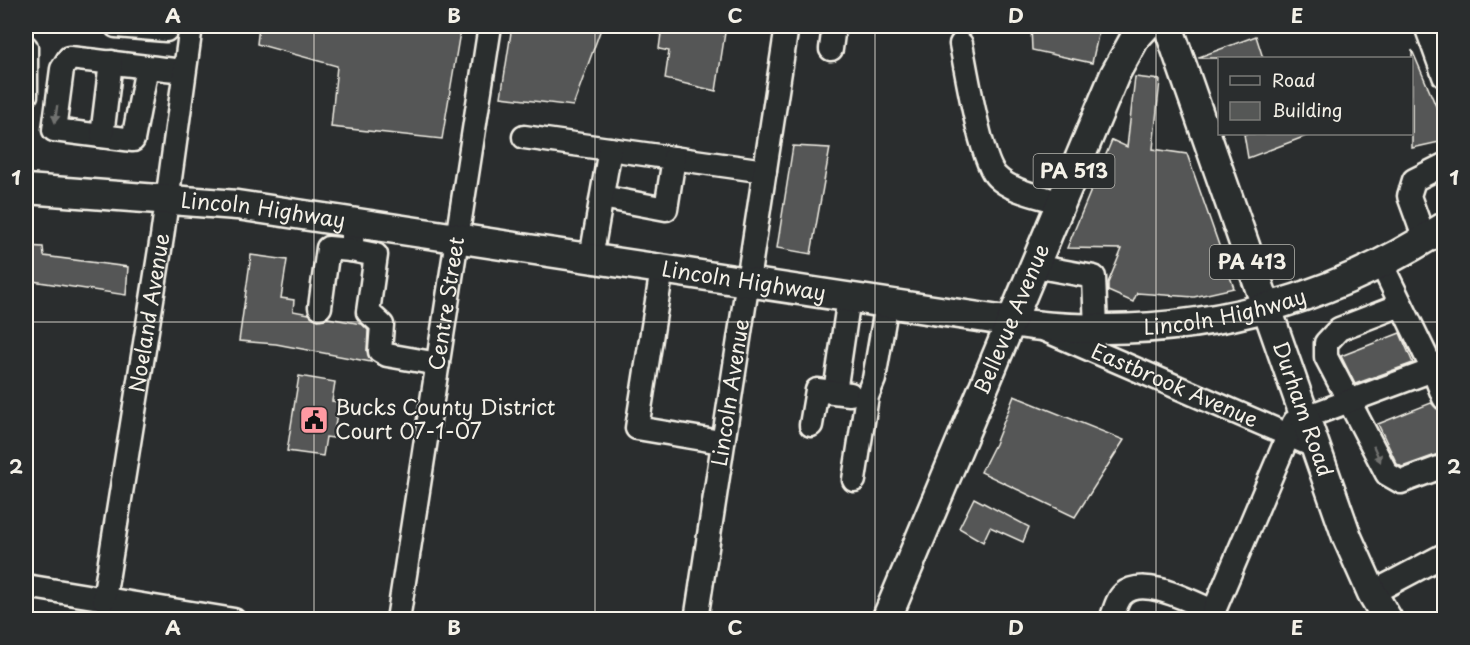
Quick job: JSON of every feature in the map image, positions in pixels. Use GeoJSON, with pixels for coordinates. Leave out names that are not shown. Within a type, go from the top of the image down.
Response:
{"type":"FeatureCollection","features":[{"type":"Feature","properties":{"kind":"main road","name":"Bellevue Avenue"},"geometry":{"type":"LineString","coordinates":[[886,620],[1022,323],[1034,266],[1115,74],[1135,38],[1146,26]]}},
{"type":"Feature","properties":{"kind":"main road","name":"Durham Road"},"geometry":{"type":"LineString","coordinates":[[1168,26],[1268,309],[1298,419],[1316,447],[1347,537],[1372,593],[1388,620]]}},
{"type":"Feature","properties":{"kind":"main road","name":"Lincoln Highway"},"geometry":{"type":"LineString","coordinates":[[26,189],[166,198],[354,222],[1022,323],[1096,329],[1167,327],[1268,309],[1324,291],[1382,265],[1435,234]]}},
{"type":"Feature","properties":{"kind":"street"},"geometry":{"type":"LineString","coordinates":[[116,26],[166,30],[170,26]]}},
{"type":"Feature","properties":{"kind":"street","name":"Noeland Avenue"},"geometry":{"type":"LineString","coordinates":[[104,599],[191,26]]}},
{"type":"Feature","properties":{"kind":"street","name":"Centre Street"},"geometry":{"type":"LineString","coordinates":[[398,620],[490,26]]}},
{"type":"Feature","properties":{"kind":"street","name":"Lincoln Avenue"},"geometry":{"type":"LineString","coordinates":[[696,620],[721,442],[787,26]]}},
{"type":"Feature","properties":{"kind":"street"},"geometry":{"type":"LineString","coordinates":[[831,49],[834,26]]}},
{"type":"Feature","properties":{"kind":"street"},"geometry":{"type":"LineString","coordinates":[[1426,26],[1444,76]]}},
{"type":"Feature","properties":{"kind":"street"},"geometry":{"type":"LineString","coordinates":[[961,44],[984,146],[994,176],[1005,184],[1061,203]]}},
{"type":"Feature","properties":{"kind":"street"},"geometry":{"type":"LineString","coordinates":[[26,46],[26,95]]}},
{"type":"Feature","properties":{"kind":"street"},"geometry":{"type":"LineString","coordinates":[[147,67],[133,140],[54,130],[62,69],[69,58],[184,71]]}},
{"type":"Feature","properties":{"kind":"street"},"geometry":{"type":"LineString","coordinates":[[102,136],[111,62]]}},
{"type":"Feature","properties":{"kind":"street"},"geometry":{"type":"LineString","coordinates":[[524,136],[765,171]]}},
{"type":"Feature","properties":{"kind":"street"},"geometry":{"type":"LineString","coordinates":[[591,258],[610,149]]}},
{"type":"Feature","properties":{"kind":"street"},"geometry":{"type":"LineString","coordinates":[[602,197],[666,209],[674,158]]}},
{"type":"Feature","properties":{"kind":"street"},"geometry":{"type":"LineString","coordinates":[[1435,234],[1409,196],[1414,180],[1444,165]]}},
{"type":"Feature","properties":{"kind":"street"},"geometry":{"type":"LineString","coordinates":[[351,250],[354,222]]}},
{"type":"Feature","properties":{"kind":"street"},"geometry":{"type":"LineString","coordinates":[[320,307],[328,248],[376,255],[368,312],[382,325],[380,351],[387,355],[438,364]]}},
{"type":"Feature","properties":{"kind":"street"},"geometry":{"type":"LineString","coordinates":[[1382,265],[1433,370],[1444,398]]}},
{"type":"Feature","properties":{"kind":"street"},"geometry":{"type":"LineString","coordinates":[[1034,266],[1094,277],[1096,329]]}},
{"type":"Feature","properties":{"kind":"street"},"geometry":{"type":"LineString","coordinates":[[662,269],[637,428],[721,442]]}},
{"type":"Feature","properties":{"kind":"street"},"geometry":{"type":"LineString","coordinates":[[835,392],[849,297]]}},
{"type":"Feature","properties":{"kind":"street"},"geometry":{"type":"LineString","coordinates":[[854,480],[867,396],[874,379],[887,303]]}},
{"type":"Feature","properties":{"kind":"street"},"geometry":{"type":"LineString","coordinates":[[1401,305],[1340,329],[1326,343],[1326,357],[1383,468],[1395,480],[1407,480],[1444,466]]}},
{"type":"Feature","properties":{"kind":"street","name":"Eastbrook Avenue"},"geometry":{"type":"LineString","coordinates":[[1022,323],[1298,419]]}},
{"type":"Feature","properties":{"kind":"street"},"geometry":{"type":"LineString","coordinates":[[1111,620],[1121,595],[1131,588],[1148,587],[1172,593],[1211,615],[1298,419],[1348,403],[1433,370]]}},
{"type":"Feature","properties":{"kind":"street"},"geometry":{"type":"LineString","coordinates":[[811,425],[817,390],[867,396]]}},
{"type":"Feature","properties":{"kind":"street"},"geometry":{"type":"LineString","coordinates":[[1372,593],[1444,555]]}},
{"type":"Feature","properties":{"kind":"street"},"geometry":{"type":"LineString","coordinates":[[26,586],[234,620]]}},
{"type":"Feature","properties":{"kind":"building"},"geometry":{"type":"Polygon","coordinates":[[[259,26],[461,26],[442,139],[331,127],[337,66],[257,44],[259,26]]]}},
{"type":"Feature","properties":{"kind":"building"},"geometry":{"type":"Polygon","coordinates":[[[512,26],[602,26],[573,106],[501,97],[512,26]]]}},
{"type":"Feature","properties":{"kind":"building"},"geometry":{"type":"Polygon","coordinates":[[[662,26],[726,26],[716,91],[665,79],[669,51],[659,49],[662,26]]]}},
{"type":"Feature","properties":{"kind":"building"},"geometry":{"type":"Polygon","coordinates":[[[1031,26],[1100,26],[1092,63],[1032,50],[1031,26]]]}},
{"type":"Feature","properties":{"kind":"building"},"geometry":{"type":"Polygon","coordinates":[[[1256,36],[1263,57],[1199,58],[1256,36]]]}},
{"type":"Feature","properties":{"kind":"building"},"geometry":{"type":"Polygon","coordinates":[[[1412,50],[1444,125],[1444,141],[1412,148],[1413,57],[1412,50]]]}},
{"type":"Feature","properties":{"kind":"building"},"geometry":{"type":"Polygon","coordinates":[[[1135,77],[1160,80],[1153,149],[1187,154],[1234,288],[1194,297],[1137,293],[1133,302],[1108,291],[1108,283],[1122,249],[1067,248],[1112,140],[1127,147],[1135,77]]]}},
{"type":"Feature","properties":{"kind":"building"},"geometry":{"type":"Polygon","coordinates":[[[1244,135],[1309,135],[1248,158],[1244,135]]]}},
{"type":"Feature","properties":{"kind":"building"},"geometry":{"type":"Polygon","coordinates":[[[793,146],[830,148],[811,254],[777,248],[793,146]]]}},
{"type":"Feature","properties":{"kind":"building"},"geometry":{"type":"Polygon","coordinates":[[[26,246],[43,247],[44,256],[128,267],[126,295],[26,280],[26,246]]]}},
{"type":"Feature","properties":{"kind":"building"},"geometry":{"type":"Polygon","coordinates":[[[251,255],[287,260],[281,298],[294,300],[293,311],[309,314],[318,320],[328,318],[362,324],[368,330],[367,351],[371,362],[276,344],[239,341],[251,255]]]}},
{"type":"Feature","properties":{"kind":"building"},"geometry":{"type":"Polygon","coordinates":[[[1400,333],[1413,363],[1355,384],[1341,356],[1400,333]]]}},
{"type":"Feature","properties":{"kind":"building","name":"Bucks County District Court 07-1-07"},"geometry":{"type":"Polygon","coordinates":[[[299,376],[335,382],[332,401],[339,402],[333,438],[326,437],[323,456],[287,451],[299,376]]]}},
{"type":"Feature","properties":{"kind":"building"},"geometry":{"type":"Polygon","coordinates":[[[1014,396],[1124,440],[1075,517],[981,472],[1014,396]]]}},
{"type":"Feature","properties":{"kind":"building"},"geometry":{"type":"Polygon","coordinates":[[[1431,403],[1439,410],[1444,427],[1444,452],[1402,467],[1397,464],[1378,424],[1431,403]]]}},
{"type":"Feature","properties":{"kind":"building"},"geometry":{"type":"Polygon","coordinates":[[[974,498],[1029,527],[1023,542],[990,527],[983,542],[959,528],[974,498]]]}},
{"type":"Feature","properties":{"kind":"place","name":"Bucks County District Court 07-1-07"},"geometry":{"type":"Point","coordinates":[314,420]}}]}
